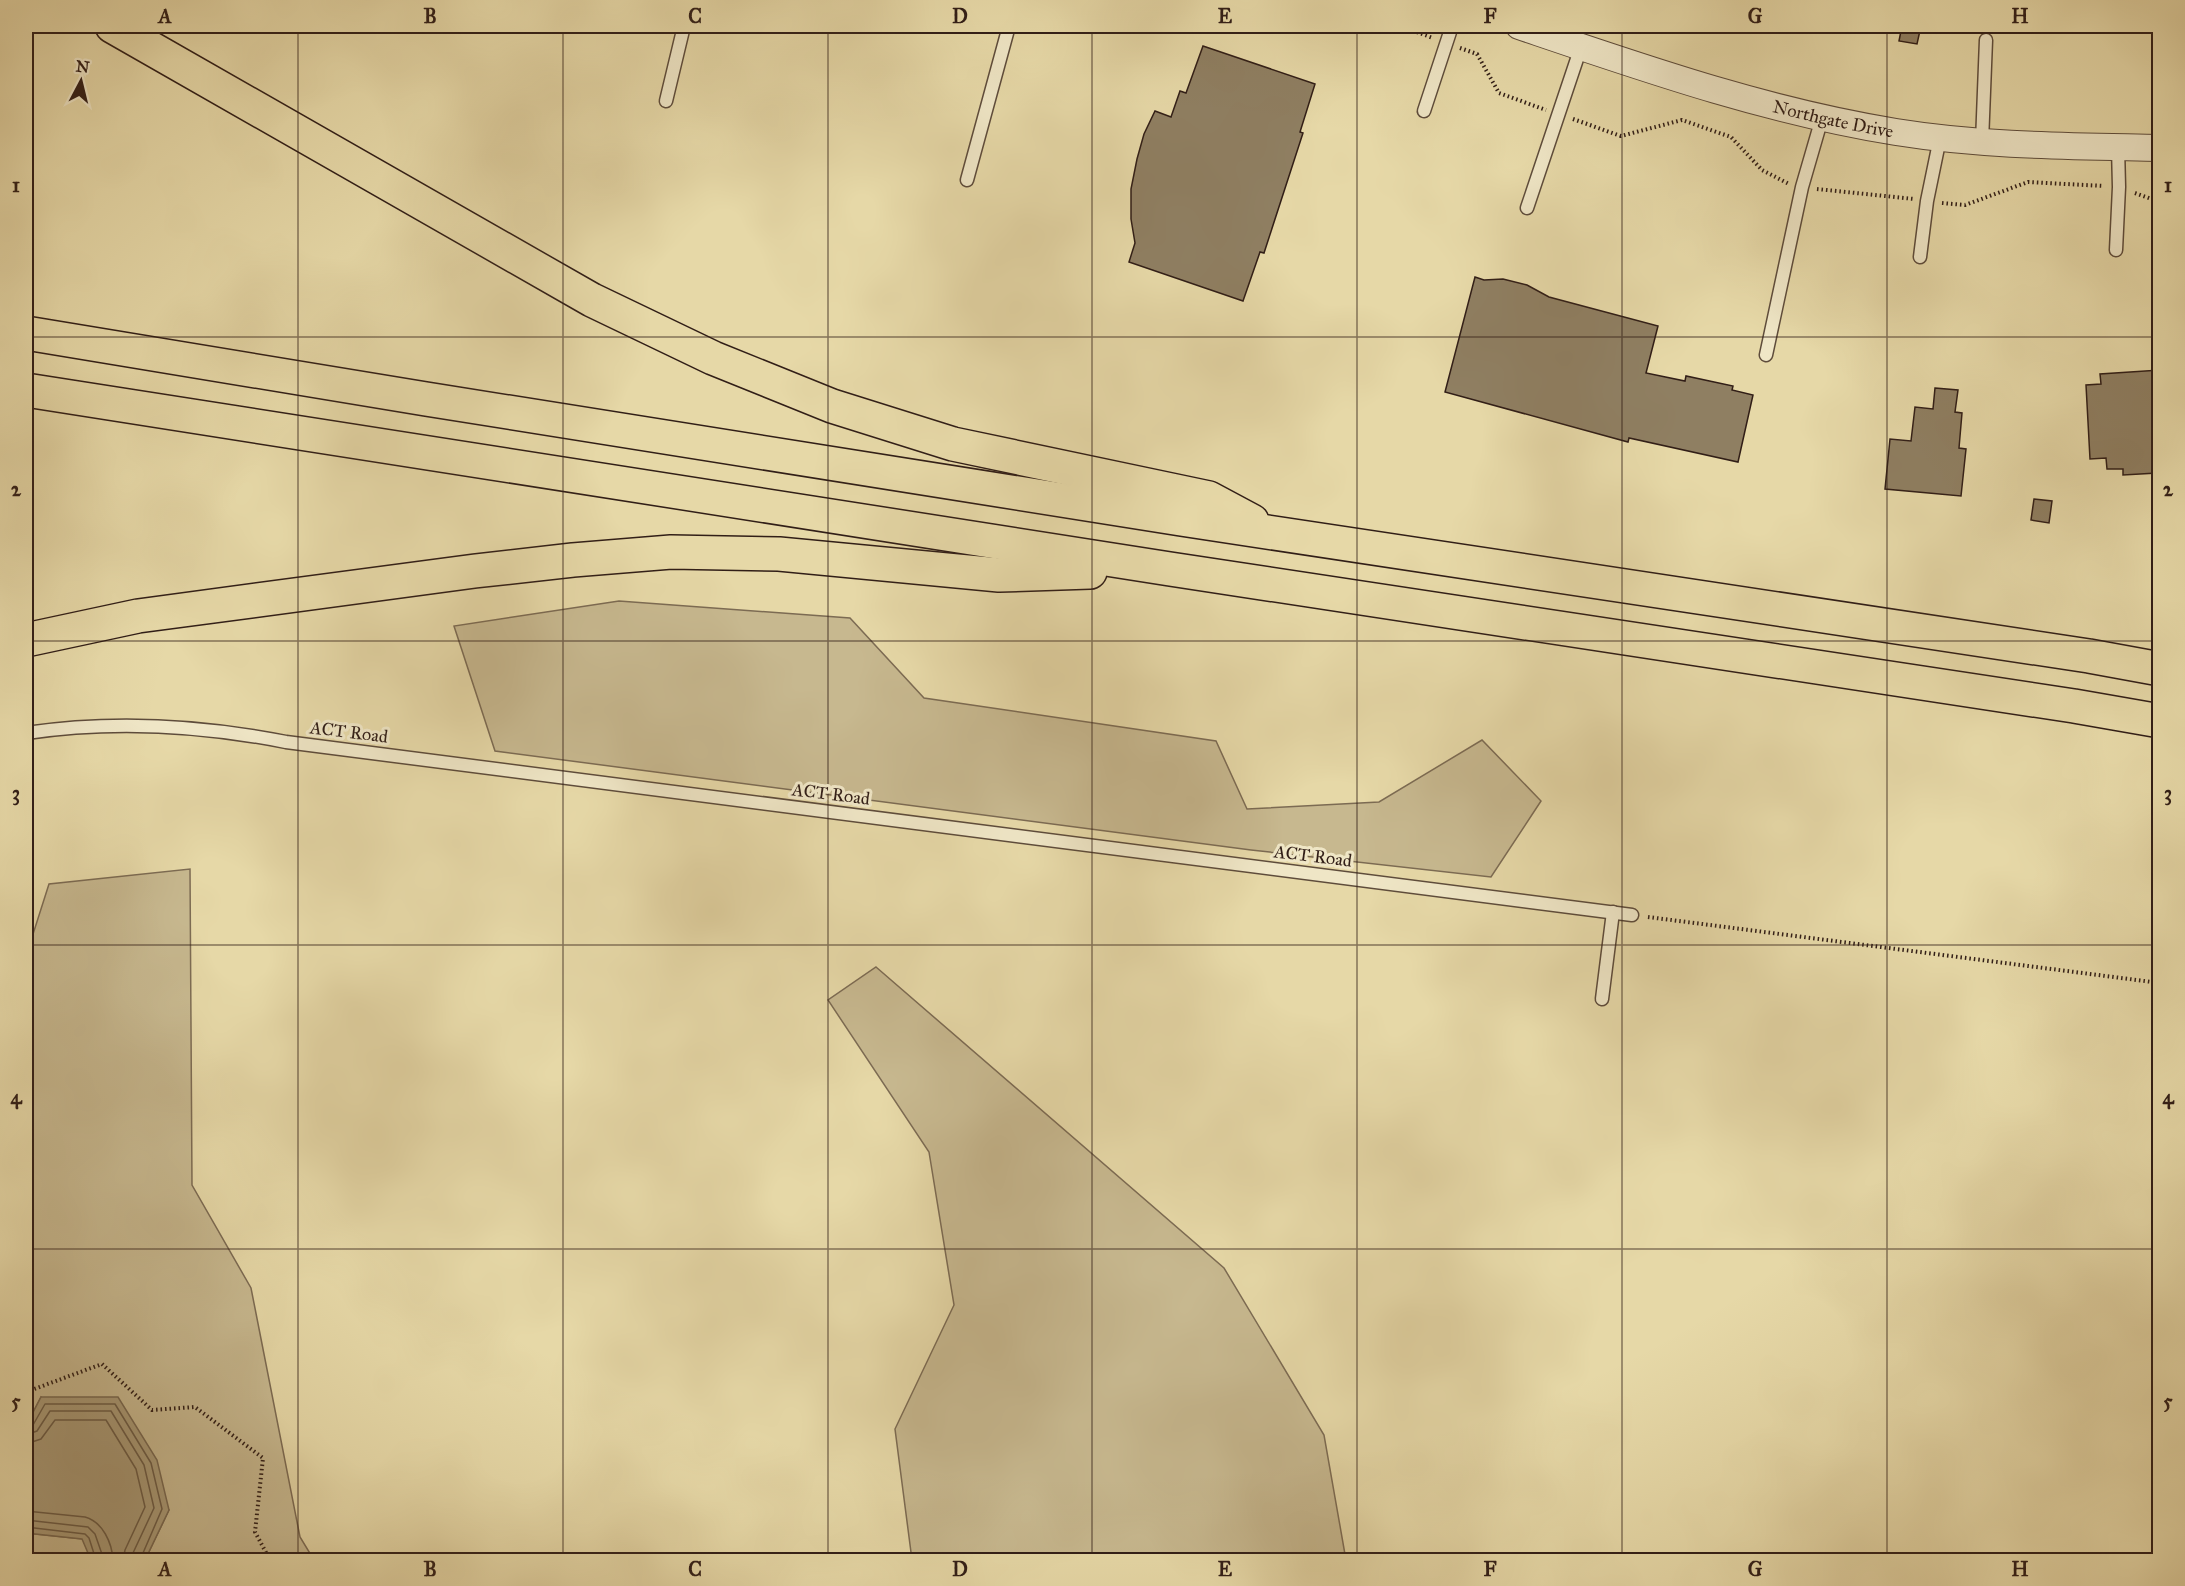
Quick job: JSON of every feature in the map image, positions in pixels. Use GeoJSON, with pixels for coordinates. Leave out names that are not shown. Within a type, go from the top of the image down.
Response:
{"type":"FeatureCollection","features":[{"type":"Feature","properties":{"kind":"highway"},"geometry":{"type":"LineString","coordinates":[[112,26],[592,300],[713,358],[832,405],[953,444],[1209,498],[1277,534]]}},
{"type":"Feature","properties":{"kind":"highway"},"geometry":{"type":"LineString","coordinates":[[26,333],[1277,534],[2066,652],[2160,669]]}},
{"type":"Feature","properties":{"kind":"highway"},"geometry":{"type":"LineString","coordinates":[[26,390],[2160,721]]}},
{"type":"Feature","properties":{"kind":"highway"},"geometry":{"type":"LineString","coordinates":[[26,640],[138,616],[573,560],[671,552],[779,554],[999,575],[1170,569]]}},
{"type":"Feature","properties":{"kind":"street","name":"Northgate Drive"},"geometry":{"type":"LineString","coordinates":[[1526,27],[1679,80],[1764,105],[1822,118],[1940,138],[1982,142],[2029,146],[2160,148]]}},
{"type":"Feature","properties":{"kind":"lane"},"geometry":{"type":"LineString","coordinates":[[666,101],[684,26]]}},
{"type":"Feature","properties":{"kind":"lane"},"geometry":{"type":"LineString","coordinates":[[967,180],[1009,26]]}},
{"type":"Feature","properties":{"kind":"lane"},"geometry":{"type":"LineString","coordinates":[[1424,111],[1452,26]]}},
{"type":"Feature","properties":{"kind":"lane"},"geometry":{"type":"LineString","coordinates":[[1982,142],[1986,40]]}},
{"type":"Feature","properties":{"kind":"lane"},"geometry":{"type":"LineString","coordinates":[[1527,208],[1581,46]]}},
{"type":"Feature","properties":{"kind":"lane"},"geometry":{"type":"LineString","coordinates":[[1766,355],[1802,187],[1822,118]]}},
{"type":"Feature","properties":{"kind":"lane"},"geometry":{"type":"LineString","coordinates":[[1920,256],[1927,201],[1940,138]]}},
{"type":"Feature","properties":{"kind":"lane"},"geometry":{"type":"LineString","coordinates":[[2116,250],[2118,147]]}},
{"type":"Feature","properties":{"kind":"lane","name":"ACT Road"},"geometry":{"type":"LineString","coordinates":[[26,733],[56,728],[108,725],[210,729],[310,745],[1632,915]]}},
{"type":"Feature","properties":{"kind":"lane"},"geometry":{"type":"LineString","coordinates":[[1602,999],[1613,912]]}},
{"type":"Feature","properties":{"kind":"path"},"geometry":{"type":"LineString","coordinates":[[1400,26],[1477,54],[1499,93],[1621,136],[1682,120],[1731,137],[1762,170],[1794,186],[1965,205],[2028,182],[2119,187],[2160,202]]}},
{"type":"Feature","properties":{"kind":"path"},"geometry":{"type":"LineString","coordinates":[[1632,915],[2160,983]]}},
{"type":"Feature","properties":{"kind":"path"},"geometry":{"type":"LineString","coordinates":[[26,1392],[102,1364],[152,1410],[195,1407],[262,1458],[255,1532],[270,1560]]}},
{"type":"Feature","properties":{"kind":"shaded area"},"geometry":{"type":"Polygon","coordinates":[[[619,601],[850,618],[924,698],[1216,741],[1247,809],[1379,802],[1482,740],[1541,801],[1491,877],[1251,850],[495,751],[454,626],[619,601]]]}},
{"type":"Feature","properties":{"kind":"shaded area"},"geometry":{"type":"Polygon","coordinates":[[[190,869],[192,1185],[251,1288],[300,1537],[314,1560],[145,1560],[169,1510],[41,1397],[26,1426],[26,956],[49,884],[190,869]]]}},
{"type":"Feature","properties":{"kind":"shaded area"},"geometry":{"type":"Polygon","coordinates":[[[876,967],[1224,1268],[1324,1435],[1346,1560],[912,1560],[895,1429],[954,1305],[929,1152],[828,1000],[876,967]]]}},
{"type":"Feature","properties":{"kind":"shaded area"},"geometry":{"type":"Polygon","coordinates":[[[26,1533],[83,1539],[91,1560],[26,1560],[26,1533]]]}},
{"type":"Feature","properties":{"kind":"water"},"geometry":{"type":"Polygon","coordinates":[[[41,1397],[118,1397],[157,1460],[169,1510],[145,1560],[91,1560],[82,1539],[26,1533],[26,1426],[41,1397]]]}},
{"type":"Feature","properties":{"kind":"building"},"geometry":{"type":"Polygon","coordinates":[[[1902,26],[1921,26],[1917,44],[1899,41],[1902,26]]]}},
{"type":"Feature","properties":{"kind":"building"},"geometry":{"type":"Polygon","coordinates":[[[1203,46],[1315,84],[1300,132],[1303,133],[1264,253],[1260,252],[1243,301],[1129,262],[1135,243],[1131,219],[1131,189],[1144,134],[1155,111],[1171,117],[1180,91],[1186,93],[1203,46]]]}},
{"type":"Feature","properties":{"kind":"building"},"geometry":{"type":"Polygon","coordinates":[[[1475,277],[1484,280],[1503,279],[1527,285],[1549,297],[1658,326],[1646,373],[1685,381],[1686,376],[1733,386],[1732,390],[1753,395],[1738,462],[1629,438],[1628,442],[1445,392],[1475,277]]]}},
{"type":"Feature","properties":{"kind":"building"},"geometry":{"type":"Polygon","coordinates":[[[2160,370],[2160,466],[2156,466],[2157,473],[2123,475],[2123,469],[2107,469],[2106,458],[2090,459],[2086,385],[2101,384],[2100,374],[2160,370]]]}},
{"type":"Feature","properties":{"kind":"building"},"geometry":{"type":"Polygon","coordinates":[[[1935,388],[1958,390],[1955,412],[1962,413],[1959,448],[1966,449],[1961,496],[1885,489],[1890,439],[1911,441],[1915,407],[1933,409],[1935,388]]]}},
{"type":"Feature","properties":{"kind":"building"},"geometry":{"type":"Polygon","coordinates":[[[2034,499],[2052,501],[2049,523],[2031,520],[2034,499]]]}}]}
